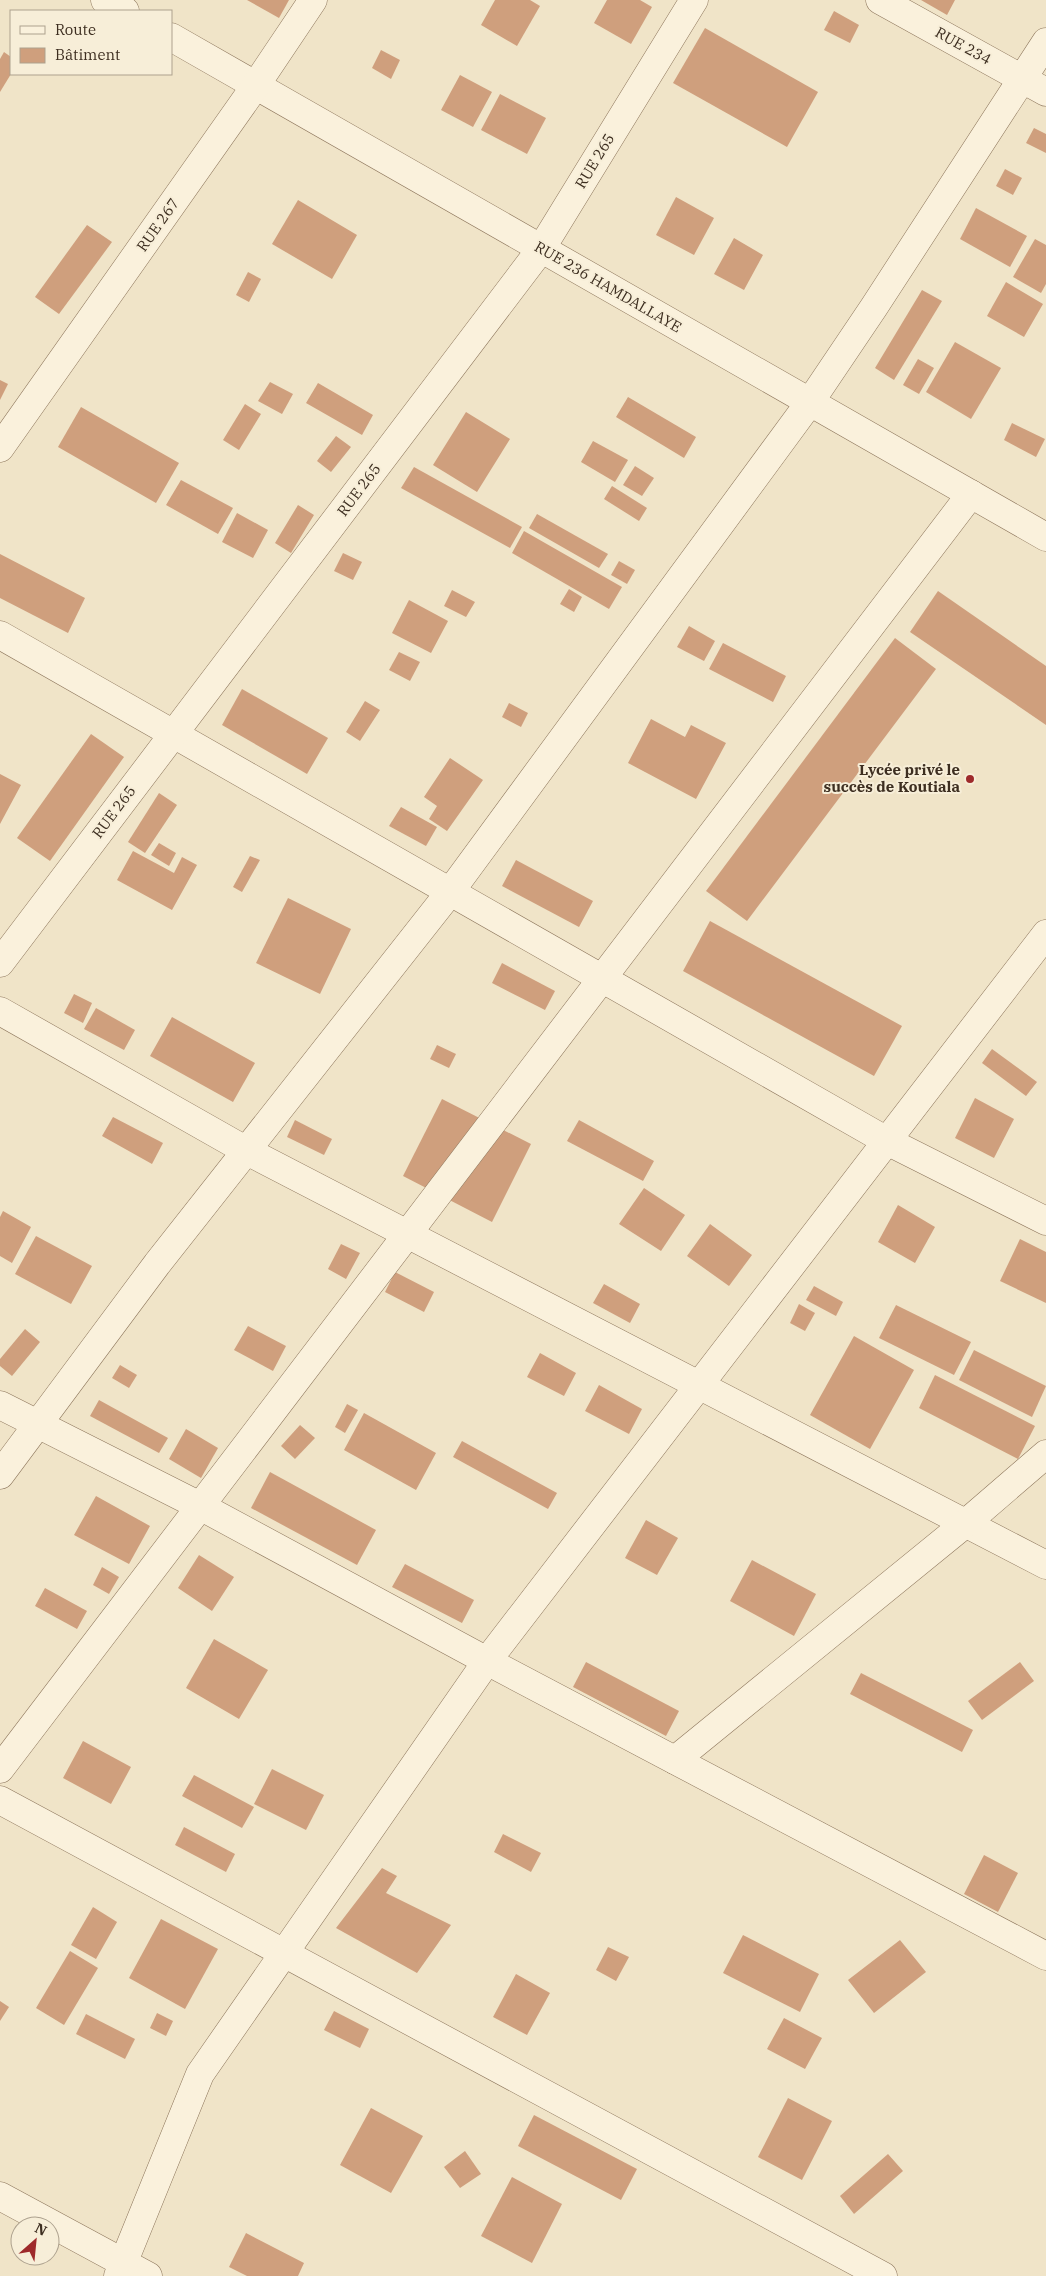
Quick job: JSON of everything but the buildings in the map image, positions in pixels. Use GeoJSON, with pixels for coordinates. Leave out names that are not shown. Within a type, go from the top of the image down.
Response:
{"type":"FeatureCollection","features":[{"type":"Feature","properties":{"kind":"street"},"geometry":{"type":"LineString","coordinates":[[105,0],[123,10]]}},
{"type":"Feature","properties":{"kind":"street","name":"RUE 267"},"geometry":{"type":"LineString","coordinates":[[0,448],[256,86],[313,0]]}},
{"type":"Feature","properties":{"kind":"street","name":"RUE 265"},"geometry":{"type":"LineString","coordinates":[[0,963],[541,249],[694,0]]}},
{"type":"Feature","properties":{"kind":"street","name":"RUE 234"},"geometry":{"type":"LineString","coordinates":[[880,0],[1046,92]]}},
{"type":"Feature","properties":{"kind":"street","name":"RUE 236 HAMDALLAYE"},"geometry":{"type":"LineString","coordinates":[[172,39],[1046,537]]}},
{"type":"Feature","properties":{"kind":"street"},"geometry":{"type":"LineString","coordinates":[[0,1476],[158,1264],[450,892],[810,402],[880,299],[1046,42]]}},
{"type":"Feature","properties":{"kind":"street"},"geometry":{"type":"LineString","coordinates":[[0,1769],[971,494]]}},
{"type":"Feature","properties":{"kind":"street"},"geometry":{"type":"LineString","coordinates":[[0,635],[887,1141],[1046,1221]]}},
{"type":"Feature","properties":{"kind":"street"},"geometry":{"type":"LineString","coordinates":[[120,2269],[200,2074],[487,1661],[1046,934]]}},
{"type":"Feature","properties":{"kind":"street"},"geometry":{"type":"LineString","coordinates":[[0,1011],[247,1151],[1046,1565]]}},
{"type":"Feature","properties":{"kind":"street"},"geometry":{"type":"LineString","coordinates":[[0,1405],[200,1506],[487,1661],[1046,1956]]}},
{"type":"Feature","properties":{"kind":"street"},"geometry":{"type":"LineString","coordinates":[[675,1760],[966,1524],[1046,1454]]}},
{"type":"Feature","properties":{"kind":"street"},"geometry":{"type":"LineString","coordinates":[[0,1800],[884,2276]]}},
{"type":"Feature","properties":{"kind":"street"},"geometry":{"type":"LineString","coordinates":[[0,2196],[120,2269],[148,2276]]}},
{"type":"Feature","properties":{"kind":"place","name":"Lycée privé le succès de Koutiala"},"geometry":{"type":"Point","coordinates":[970,779]}}]}
